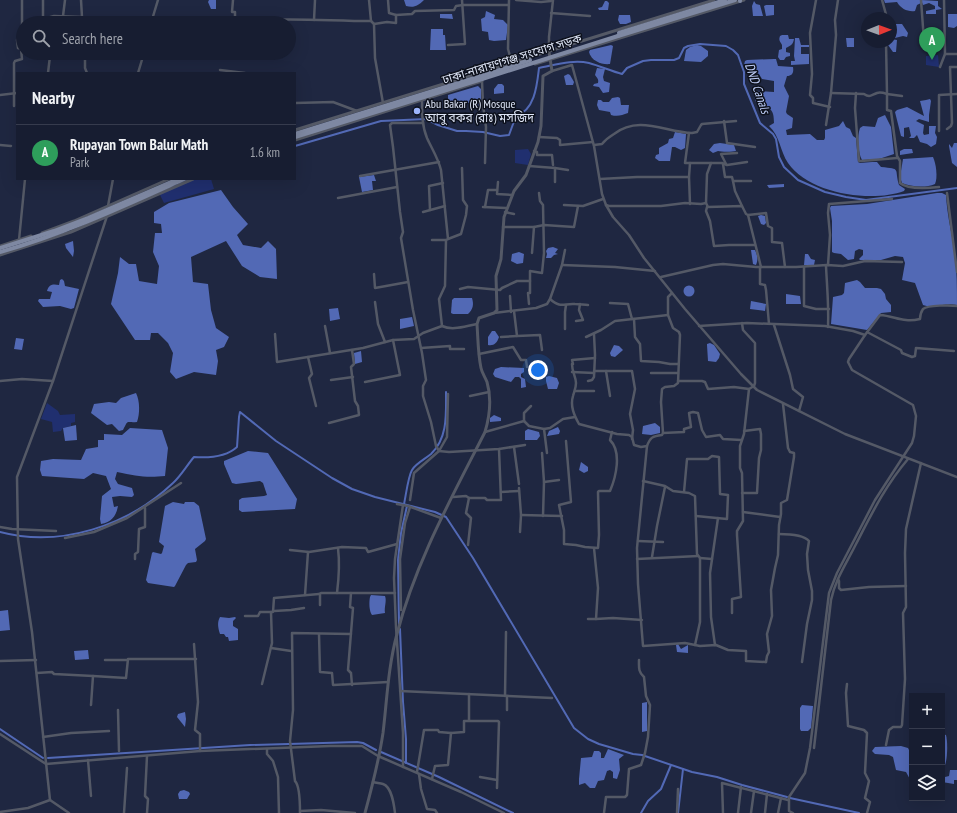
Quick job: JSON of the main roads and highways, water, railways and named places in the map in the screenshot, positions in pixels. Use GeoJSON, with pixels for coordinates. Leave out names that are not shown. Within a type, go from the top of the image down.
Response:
{"type":"FeatureCollection","features":[{"type":"Feature","properties":{"kind":"main road","name":"ঢাকা-নারায়ণগঞ্জ সংযোগ সড়ক"},"geometry":{"type":"LineString","coordinates":[[296,134],[358,113],[472,80],[482,79],[725,0]]}},
{"type":"Feature","properties":{"kind":"main road","name":"ঢাকা-নারায়ণগঞ্জ সংযোগ সড়ক"},"geometry":{"type":"LineString","coordinates":[[684,14],[735,0]]}},
{"type":"Feature","properties":{"kind":"main road","name":"ঢাকা-নারায়ণগঞ্জ সংযোগ সড়ক"},"geometry":{"type":"LineString","coordinates":[[296,139],[472,80]]}},
{"type":"Feature","properties":{"kind":"main road"},"geometry":{"type":"LineString","coordinates":[[0,254],[50,236],[176,180]]}},
{"type":"Feature","properties":{"kind":"main road"},"geometry":{"type":"LineString","coordinates":[[0,247],[54,231],[182,180]]}},
{"type":"Feature","properties":{"kind":"waterway","name":"DND Canals"},"geometry":{"type":"LineString","coordinates":[[296,146],[381,121],[426,119],[438,125],[457,131],[483,132],[500,136],[509,135],[516,116],[522,113],[531,103],[536,89],[539,68],[564,63],[583,62],[622,74],[627,68],[643,61],[674,60],[679,58],[684,48],[700,44],[726,46],[738,55],[744,72],[744,84],[760,123],[773,134],[776,139],[779,157],[784,167],[798,180],[825,192],[866,200],[957,188]]}},
{"type":"Feature","properties":{"kind":"waterway"},"geometry":{"type":"LineString","coordinates":[[404,504],[408,481],[413,468],[431,454],[441,441],[445,425],[446,392]]}},
{"type":"Feature","properties":{"kind":"waterway"},"geometry":{"type":"LineString","coordinates":[[0,532],[23,536],[46,537],[69,535],[92,530],[114,522],[155,498],[176,480],[194,457],[211,457],[222,455],[237,447],[240,412],[276,441],[332,478],[352,489],[375,497],[435,512],[446,517],[473,558],[574,728],[588,739],[599,744],[633,754],[642,755],[692,772],[717,777],[787,797]]}},
{"type":"Feature","properties":{"kind":"waterway"},"geometry":{"type":"LineString","coordinates":[[399,624],[398,560],[401,533],[407,506]]}},
{"type":"Feature","properties":{"kind":"waterway"},"geometry":{"type":"LineString","coordinates":[[400,629],[406,763]]}},
{"type":"Feature","properties":{"kind":"waterway"},"geometry":{"type":"LineString","coordinates":[[0,729],[43,758]]}},
{"type":"Feature","properties":{"kind":"waterway"},"geometry":{"type":"LineString","coordinates":[[48,758],[250,745],[357,742],[363,743],[376,750]]}},
{"type":"Feature","properties":{"kind":"waterway"},"geometry":{"type":"LineString","coordinates":[[381,752],[439,777],[513,813]]}},
{"type":"Feature","properties":{"kind":"waterway"},"geometry":{"type":"LineString","coordinates":[[641,813],[648,801],[661,789],[671,765]]}},
{"type":"Feature","properties":{"kind":"waterway"},"geometry":{"type":"LineString","coordinates":[[678,813],[683,769]]}},
{"type":"Feature","properties":{"kind":"waterway"},"geometry":{"type":"LineString","coordinates":[[790,798],[859,813]]}},
{"type":"Feature","properties":{"kind":"place","name":"Rupayan Town Balur Math"},"geometry":{"type":"Point","coordinates":[932,60]}},
{"type":"Feature","properties":{"kind":"place","name":"Abu Bakar (R) Mosque আবু বকর (রাঃ) মসজিদ"},"geometry":{"type":"Point","coordinates":[417,111]}}]}
